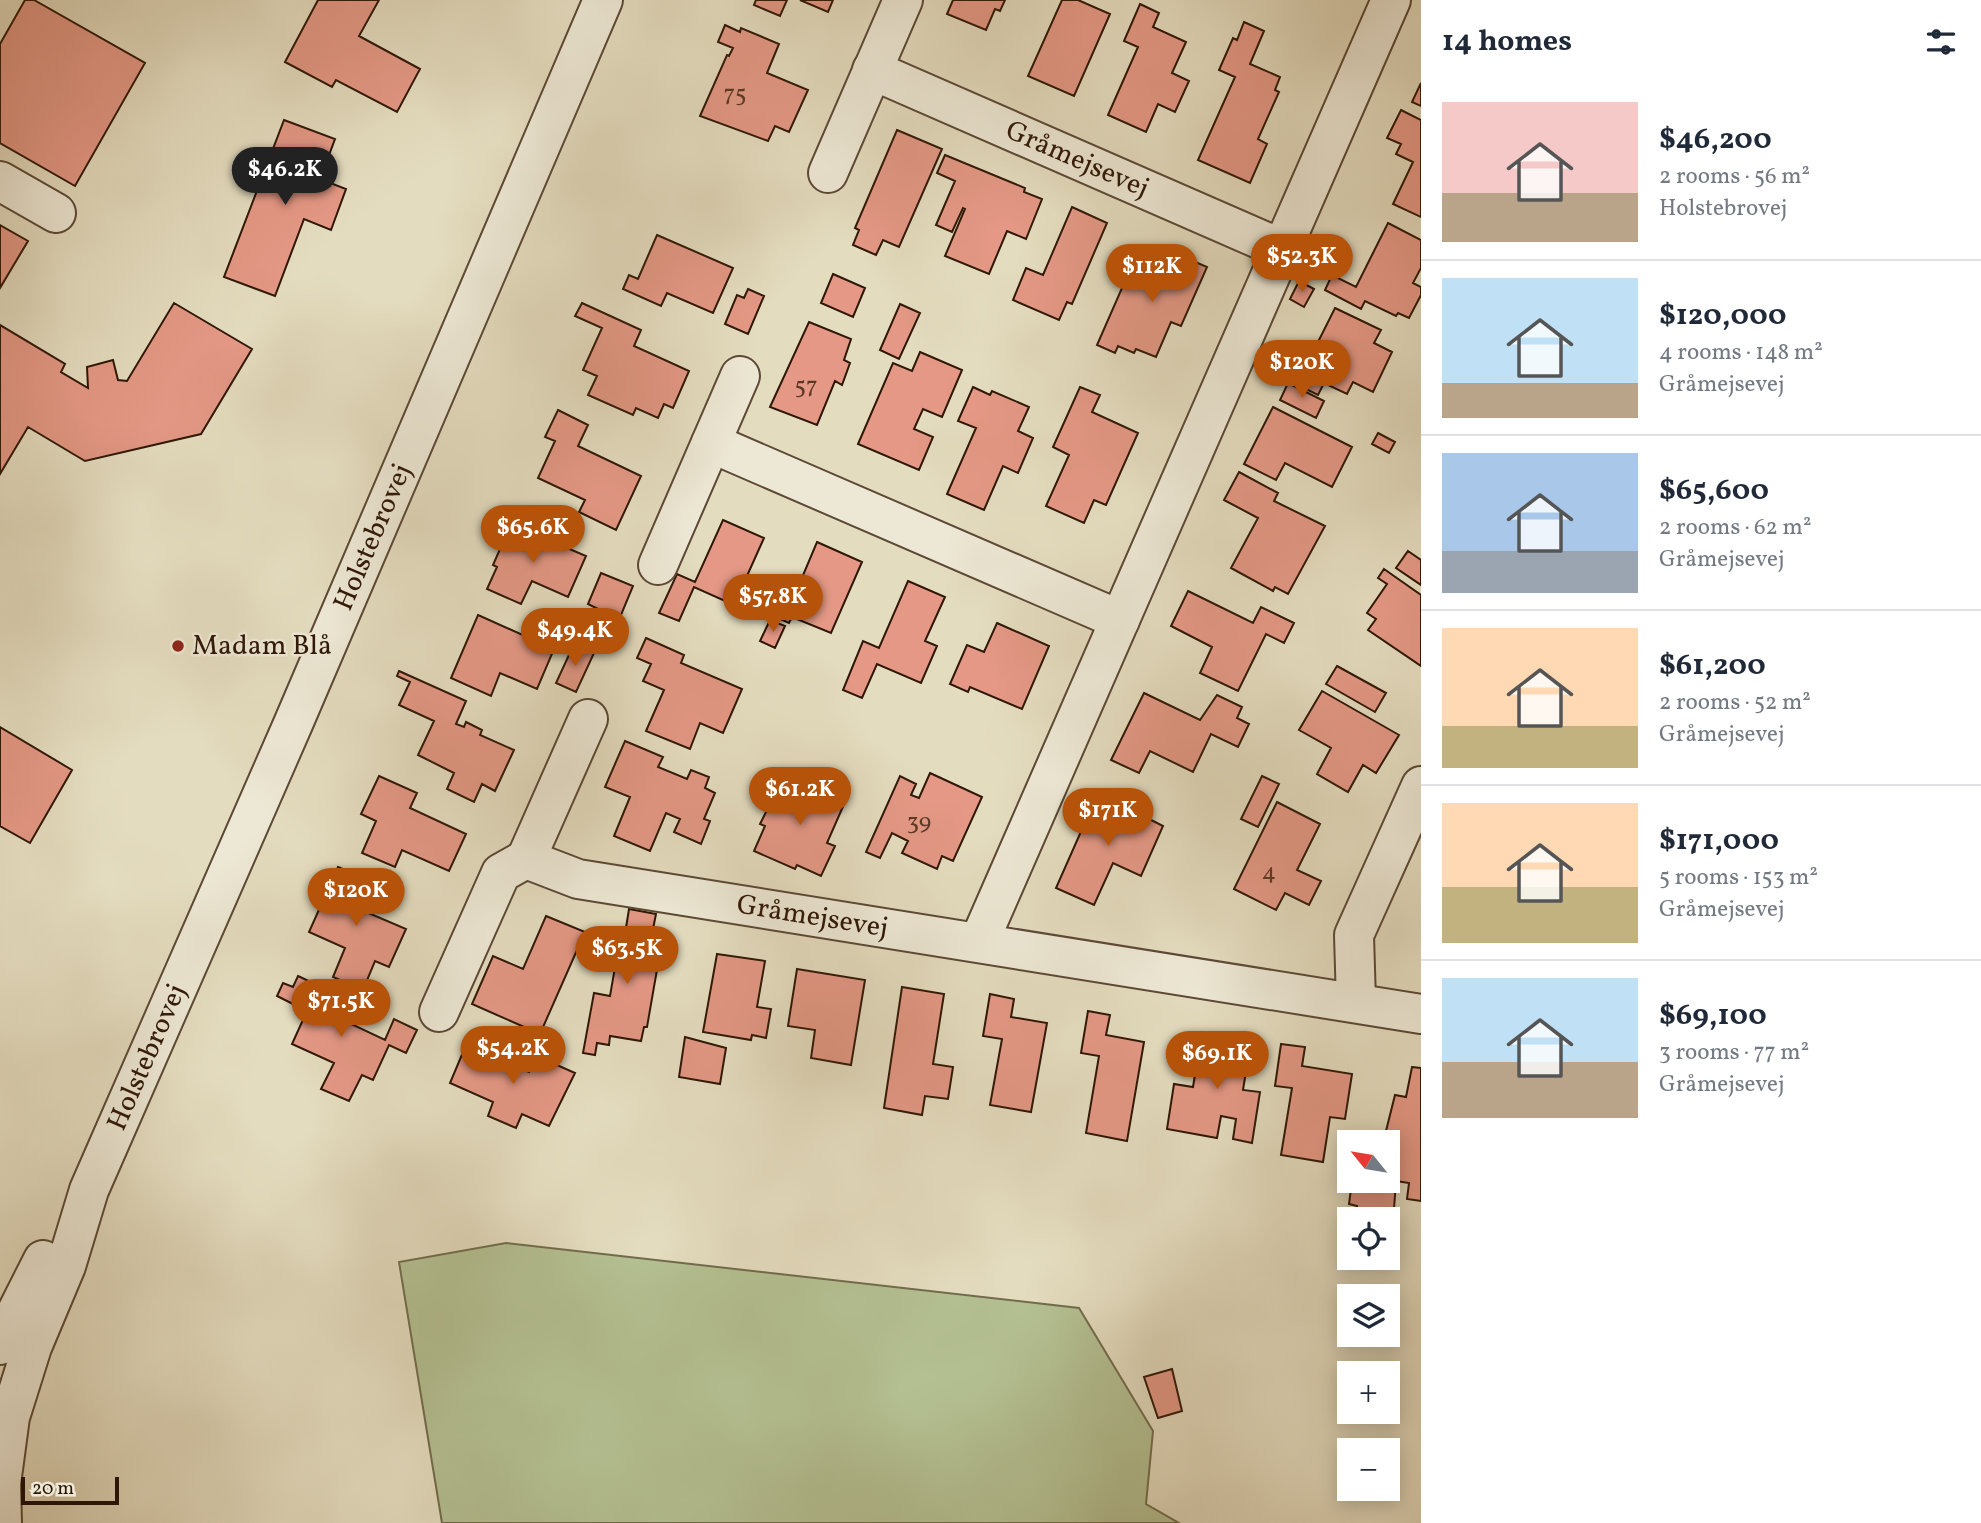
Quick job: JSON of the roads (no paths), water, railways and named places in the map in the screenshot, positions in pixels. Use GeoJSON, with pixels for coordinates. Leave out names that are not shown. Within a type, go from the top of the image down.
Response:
{"type":"FeatureCollection","features":[{"type":"Feature","properties":{"kind":"street","name":"Holstebrovej"},"geometry":{"type":"LineString","coordinates":[[2,1523],[1,1484],[10,1417],[32,1347],[66,1266],[89,1190],[293,724],[603,0]]}},
{"type":"Feature","properties":{"kind":"street"},"geometry":{"type":"LineString","coordinates":[[828,173],[903,0]]}},
{"type":"Feature","properties":{"kind":"street"},"geometry":{"type":"LineString","coordinates":[[979,942],[1391,0]]}},
{"type":"Feature","properties":{"kind":"street","name":"Gråmejsevej"},"geometry":{"type":"LineString","coordinates":[[873,71],[1282,249]]}},
{"type":"Feature","properties":{"kind":"street"},"geometry":{"type":"LineString","coordinates":[[0,181],[56,213]]}},
{"type":"Feature","properties":{"kind":"street"},"geometry":{"type":"LineString","coordinates":[[658,565],[740,376]]}},
{"type":"Feature","properties":{"kind":"street"},"geometry":{"type":"LineString","coordinates":[[711,443],[1120,620]]}},
{"type":"Feature","properties":{"kind":"street"},"geometry":{"type":"LineString","coordinates":[[439,1012],[501,873],[526,859],[589,719]]}},
{"type":"Feature","properties":{"kind":"street"},"geometry":{"type":"LineString","coordinates":[[1356,1002],[1354,935],[1421,786]]}},
{"type":"Feature","properties":{"kind":"street","name":"Gråmejsevej"},"geometry":{"type":"LineString","coordinates":[[526,859],[578,879],[1421,1014]]}},
{"type":"Feature","properties":{"kind":"street","name":"Holstebrovej"},"geometry":{"type":"LineString","coordinates":[[0,1345],[45,1257],[89,1190]]}},
{"type":"Feature","properties":{"kind":"place","name":"Madam Blå"},"geometry":{"type":"Point","coordinates":[178,646]}}]}
